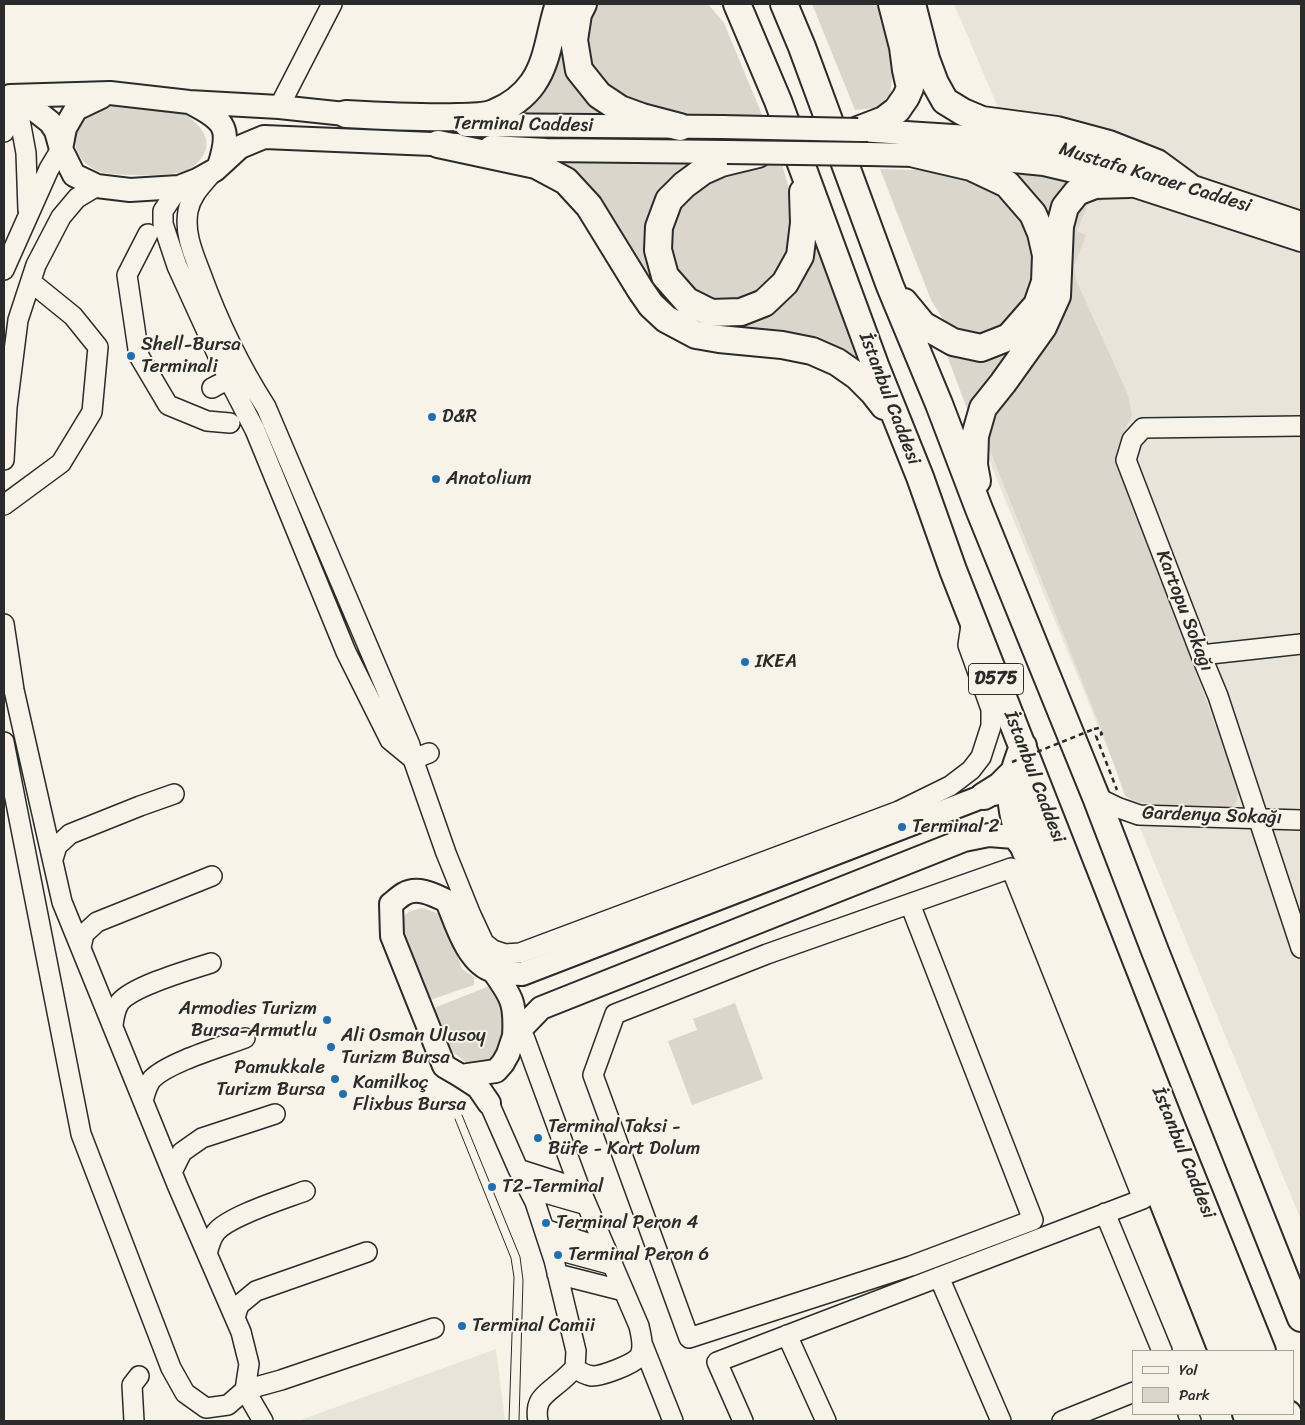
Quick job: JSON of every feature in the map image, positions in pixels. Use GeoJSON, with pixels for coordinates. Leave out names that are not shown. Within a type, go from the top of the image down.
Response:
{"type":"FeatureCollection","features":[{"type":"Feature","properties":{"kind":"highway"},"geometry":{"type":"LineString","coordinates":[[346,114],[432,118],[493,114],[518,98],[533,82],[543,61],[559,4]]}},
{"type":"Feature","properties":{"kind":"highway"},"geometry":{"type":"LineString","coordinates":[[583,4],[578,14],[574,40],[580,70],[599,95],[620,109],[642,118],[680,127]]}},
{"type":"Feature","properties":{"kind":"highway"},"geometry":{"type":"LineString","coordinates":[[718,4],[732,17],[778,101]]}},
{"type":"Feature","properties":{"kind":"highway","name":"İstanbul Caddesi"},"geometry":{"type":"LineString","coordinates":[[737,4],[778,101],[875,366],[920,477],[972,618],[1015,768],[1170,1123],[1262,1350]]}},
{"type":"Feature","properties":{"kind":"highway"},"geometry":{"type":"LineString","coordinates":[[784,4],[890,286],[1096,797],[1158,960],[1301,1318]]}},
{"type":"Feature","properties":{"kind":"highway"},"geometry":{"type":"LineString","coordinates":[[794,4],[824,108]]}},
{"type":"Feature","properties":{"kind":"highway"},"geometry":{"type":"LineString","coordinates":[[858,130],[884,120],[897,110],[906,98],[910,88],[903,46],[892,4]]}},
{"type":"Feature","properties":{"kind":"highway"},"geometry":{"type":"LineString","coordinates":[[912,4],[926,59],[935,83],[945,101],[963,112],[982,120],[1057,130],[1109,144],[1158,163],[1187,185]]}},
{"type":"Feature","properties":{"kind":"highway"},"geometry":{"type":"LineString","coordinates":[[438,144],[536,165],[566,181],[589,206],[640,289],[666,319],[696,334],[719,339],[782,345],[812,351],[837,362],[868,386],[899,426]]}},
{"type":"Feature","properties":{"kind":"highway"},"geometry":{"type":"LineString","coordinates":[[764,152],[724,158],[703,171],[684,185],[669,200],[659,227],[658,250],[665,276],[687,301],[711,314],[741,312],[764,303],[786,283],[800,256],[804,223],[802,168]]}},
{"type":"Feature","properties":{"kind":"highway"},"geometry":{"type":"LineString","coordinates":[[890,286],[923,325],[953,342],[981,348],[1009,336],[1037,305],[1045,282],[1046,255],[1041,233],[1033,214],[1007,184],[971,168],[915,154]]}},
{"type":"Feature","properties":{"kind":"highway"},"geometry":{"type":"LineString","coordinates":[[986,526],[974,465],[975,436],[983,408],[1043,327],[1057,296],[1060,226],[1065,207],[1077,192],[1095,185],[1129,184]]}},
{"type":"Feature","properties":{"kind":"highway"},"geometry":{"type":"LineString","coordinates":[[984,796],[1000,786],[1015,768]]}},
{"type":"Feature","properties":{"kind":"highway"},"geometry":{"type":"LineString","coordinates":[[1015,768],[1014,818],[1026,852]]}},
{"type":"Feature","properties":{"kind":"main road","name":"Terminal Caddesi"},"geometry":{"type":"LineString","coordinates":[[8,100],[110,93],[189,102],[279,107],[414,122],[488,126],[722,127],[858,130]]}},
{"type":"Feature","properties":{"kind":"main road"},"geometry":{"type":"LineString","coordinates":[[61,149],[65,128],[76,109],[110,93]]}},
{"type":"Feature","properties":{"kind":"main road","name":"Terminal Caddesi"},"geometry":{"type":"LineString","coordinates":[[8,100],[36,111],[50,122],[56,131],[61,149],[74,175],[97,186],[130,190],[179,187],[197,180],[217,168],[240,147],[264,137],[724,158]]}},
{"type":"Feature","properties":{"kind":"main road","name":"Terminal Caddesi"},"geometry":{"type":"LineString","coordinates":[[189,102],[212,114],[223,126],[225,138],[224,152],[217,168]]}},
{"type":"Feature","properties":{"kind":"main road","name":"Mustafa Karaer Caddesi"},"geometry":{"type":"LineString","coordinates":[[858,130],[984,138],[1067,150],[1187,185],[1301,223]]}},
{"type":"Feature","properties":{"kind":"main road","name":"Mustafa Karaer Caddesi"},"geometry":{"type":"LineString","coordinates":[[764,152],[963,156],[1044,164],[1129,184],[1301,240]]}},
{"type":"Feature","properties":{"kind":"main road"},"geometry":{"type":"LineString","coordinates":[[1015,768],[1020,798],[1038,827],[1054,875],[1118,1044],[1242,1350]]}},
{"type":"Feature","properties":{"kind":"main road"},"geometry":{"type":"LineString","coordinates":[[488,1103],[478,1087],[444,1066],[392,936],[392,904],[404,893],[418,891],[447,901],[465,944],[476,960],[494,972],[522,974],[984,796]]}},
{"type":"Feature","properties":{"kind":"main road"},"geometry":{"type":"LineString","coordinates":[[514,1036],[541,1008],[964,840],[989,835],[1014,838],[1026,852],[1063,955],[1220,1350]]}},
{"type":"Feature","properties":{"kind":"main road"},"geometry":{"type":"LineString","coordinates":[[488,1103],[488,1086],[508,1054],[514,1036],[515,1018],[513,1003],[494,972]]}},
{"type":"Feature","properties":{"kind":"main road"},"geometry":{"type":"LineString","coordinates":[[462,1076],[496,1071]]}},
{"type":"Feature","properties":{"kind":"street"},"geometry":{"type":"LineString","coordinates":[[279,107],[332,4]]}},
{"type":"Feature","properties":{"kind":"street"},"geometry":{"type":"LineString","coordinates":[[4,132],[8,100]]}},
{"type":"Feature","properties":{"kind":"street"},"geometry":{"type":"LineString","coordinates":[[8,100],[26,154],[28,217]]}},
{"type":"Feature","properties":{"kind":"street"},"geometry":{"type":"LineString","coordinates":[[4,270],[49,169],[61,149]]}},
{"type":"Feature","properties":{"kind":"street"},"geometry":{"type":"LineString","coordinates":[[217,168],[194,195],[188,209],[186,223],[188,240],[214,310],[249,381],[266,407],[419,749],[446,854],[470,915],[484,943],[493,950],[505,954],[520,953],[899,811],[950,786],[970,771],[981,757],[991,726],[991,709],[968,644],[972,618]]}},
{"type":"Feature","properties":{"kind":"street"},"geometry":{"type":"LineString","coordinates":[[4,460],[7,371],[18,320],[36,265],[61,217],[77,198],[97,186]]}},
{"type":"Feature","properties":{"kind":"street"},"geometry":{"type":"LineString","coordinates":[[179,187],[163,211],[164,224],[177,266],[220,384],[255,430],[346,652],[390,740],[419,749]]}},
{"type":"Feature","properties":{"kind":"street"},"geometry":{"type":"LineString","coordinates":[[148,234],[127,275],[139,356],[168,405],[207,421],[230,423]]}},
{"type":"Feature","properties":{"kind":"street"},"geometry":{"type":"LineString","coordinates":[[4,505],[61,463],[92,412],[98,347],[74,316],[31,282]]}},
{"type":"Feature","properties":{"kind":"street"},"geometry":{"type":"LineString","coordinates":[[220,384],[249,381]]}},
{"type":"Feature","properties":{"kind":"street","name":"Kartopu Sokağı"},"geometry":{"type":"LineString","coordinates":[[1301,426],[1143,428],[1132,440],[1126,460],[1218,696],[1301,948]]}},
{"type":"Feature","properties":{"kind":"street"},"geometry":{"type":"LineString","coordinates":[[4,624],[14,690],[62,902],[172,1172],[241,1332],[249,1364],[245,1390],[263,1421]]}},
{"type":"Feature","properties":{"kind":"street"},"geometry":{"type":"LineString","coordinates":[[1201,656],[1301,644]]}},
{"type":"Feature","properties":{"kind":"street"},"geometry":{"type":"LineString","coordinates":[[4,742],[81,1134],[171,1368],[199,1421]]}},
{"type":"Feature","properties":{"kind":"street"},"geometry":{"type":"LineString","coordinates":[[53,859],[57,846],[70,834],[174,794]]}},
{"type":"Feature","properties":{"kind":"street","name":"Gardenya Sokağı"},"geometry":{"type":"LineString","coordinates":[[1096,797],[1139,815],[1301,820]]}},
{"type":"Feature","properties":{"kind":"street"},"geometry":{"type":"LineString","coordinates":[[446,854],[444,879],[447,901]]}},
{"type":"Feature","properties":{"kind":"street"},"geometry":{"type":"LineString","coordinates":[[743,1421],[717,1362],[1143,1199],[1011,868],[767,954],[616,1014],[594,1075],[689,1338],[911,1266],[1033,1220],[910,904]]}},
{"type":"Feature","properties":{"kind":"street"},"geometry":{"type":"LineString","coordinates":[[81,947],[84,934],[97,922],[212,876]]}},
{"type":"Feature","properties":{"kind":"street"},"geometry":{"type":"LineString","coordinates":[[112,1025],[114,1013],[120,1002],[141,988],[211,963]]}},
{"type":"Feature","properties":{"kind":"street"},"geometry":{"type":"LineString","coordinates":[[514,1036],[525,1039],[603,1242],[638,1326],[642,1343],[673,1421]]}},
{"type":"Feature","properties":{"kind":"street"},"geometry":{"type":"LineString","coordinates":[[143,1101],[152,1080],[172,1066],[244,1038]]}},
{"type":"Feature","properties":{"kind":"street"},"geometry":{"type":"LineString","coordinates":[[488,1103],[536,1209],[554,1261],[576,1351],[575,1368],[540,1398],[536,1410],[538,1421]]}},
{"type":"Feature","properties":{"kind":"street"},"geometry":{"type":"LineString","coordinates":[[172,1172],[182,1152],[202,1138],[275,1114]]}},
{"type":"Feature","properties":{"kind":"street"},"geometry":{"type":"LineString","coordinates":[[518,1169],[603,1242]]}},
{"type":"Feature","properties":{"kind":"street"},"geometry":{"type":"LineString","coordinates":[[207,1254],[216,1231],[236,1217],[305,1191]]}},
{"type":"Feature","properties":{"kind":"street"},"geometry":{"type":"LineString","coordinates":[[536,1209],[603,1242]]}},
{"type":"Feature","properties":{"kind":"street"},"geometry":{"type":"LineString","coordinates":[[536,1209],[603,1242]]}},
{"type":"Feature","properties":{"kind":"street"},"geometry":{"type":"LineString","coordinates":[[1105,1213],[1162,1350]]}},
{"type":"Feature","properties":{"kind":"street"},"geometry":{"type":"LineString","coordinates":[[554,1261],[603,1242]]}},
{"type":"Feature","properties":{"kind":"street"},"geometry":{"type":"LineString","coordinates":[[554,1261],[603,1242]]}},
{"type":"Feature","properties":{"kind":"street"},"geometry":{"type":"LineString","coordinates":[[235,1317],[239,1305],[256,1291],[367,1252]]}},
{"type":"Feature","properties":{"kind":"street"},"geometry":{"type":"LineString","coordinates":[[939,1277],[1001,1421]]}},
{"type":"Feature","properties":{"kind":"street"},"geometry":{"type":"LineString","coordinates":[[185,1393],[206,1408],[228,1405],[245,1390],[281,1380],[434,1328]]}},
{"type":"Feature","properties":{"kind":"street"},"geometry":{"type":"LineString","coordinates":[[787,1335],[826,1421]]}},
{"type":"Feature","properties":{"kind":"street"},"geometry":{"type":"LineString","coordinates":[[575,1368],[582,1373],[593,1376],[607,1373],[638,1357],[642,1343]]}},
{"type":"Feature","properties":{"kind":"street"},"geometry":{"type":"LineString","coordinates":[[134,1421],[132,1385],[139,1376]]}},
{"type":"Feature","properties":{"kind":"street"},"geometry":{"type":"LineString","coordinates":[[1062,1421],[1132,1393]]}},
{"type":"Feature","properties":{"kind":"path"},"geometry":{"type":"LineString","coordinates":[[1015,768],[1099,728],[1102,734],[1096,736],[1125,810]]}},
{"type":"Feature","properties":{"kind":"shaded area"},"geometry":{"type":"Polygon","coordinates":[[[954,4],[1301,4],[1301,1220],[970,414],[1064,263],[954,4]]]}},
{"type":"Feature","properties":{"kind":"shaded area"},"geometry":{"type":"Polygon","coordinates":[[[496,1349],[505,1421],[298,1421],[496,1349]]]}},
{"type":"Feature","properties":{"kind":"green space"},"geometry":{"type":"Polygon","coordinates":[[[594,4],[708,4],[724,23],[763,117],[726,117],[676,113],[641,105],[604,86],[587,66],[581,38],[594,4]]]}},
{"type":"Feature","properties":{"kind":"green space"},"geometry":{"type":"Polygon","coordinates":[[[812,4],[880,4],[893,71],[890,95],[875,108],[855,110],[812,4]]]}},
{"type":"Feature","properties":{"kind":"green space"},"geometry":{"type":"Polygon","coordinates":[[[568,32],[622,120],[503,117],[559,33],[568,32]]]}},
{"type":"Feature","properties":{"kind":"green space"},"geometry":{"type":"Polygon","coordinates":[[[107,104],[184,114],[196,123],[204,134],[206,140],[205,153],[188,170],[171,174],[132,175],[101,172],[91,168],[80,157],[76,147],[75,142],[79,123],[91,111],[107,104]]]}},
{"type":"Feature","properties":{"kind":"green space"},"geometry":{"type":"Polygon","coordinates":[[[550,158],[707,159],[685,174],[650,269],[730,320],[813,236],[870,370],[819,339],[795,334],[763,332],[696,323],[678,313],[660,296],[550,158]]]}},
{"type":"Feature","properties":{"kind":"green space"},"geometry":{"type":"Polygon","coordinates":[[[782,164],[795,210],[787,267],[767,294],[718,307],[668,273],[669,219],[682,199],[707,180],[745,165],[782,164]]]}},
{"type":"Feature","properties":{"kind":"green space"},"geometry":{"type":"Polygon","coordinates":[[[989,164],[1089,180],[1053,229],[989,164]]]}},
{"type":"Feature","properties":{"kind":"green space"},"geometry":{"type":"Polygon","coordinates":[[[880,169],[945,171],[979,179],[1018,204],[1038,248],[1035,291],[1001,329],[977,335],[959,330],[943,319],[931,300],[880,169]]]}},
{"type":"Feature","properties":{"kind":"green space"},"geometry":{"type":"Polygon","coordinates":[[[1105,195],[1101,202],[1090,199],[1077,231],[1086,235],[1074,266],[1076,280],[1128,395],[1132,415],[1117,448],[1129,491],[1238,787],[1237,800],[1232,807],[1182,807],[1138,802],[1125,796],[1104,736],[989,448],[989,429],[1071,232],[1078,208],[1086,197],[1105,195]]]}},
{"type":"Feature","properties":{"kind":"green space"},"geometry":{"type":"Polygon","coordinates":[[[942,342],[1014,342],[973,425],[942,342]]]}},
{"type":"Feature","properties":{"kind":"green space"},"geometry":{"type":"Polygon","coordinates":[[[423,908],[437,913],[445,921],[462,969],[474,977],[474,985],[427,1001],[399,931],[406,914],[423,908]]]}},
{"type":"Feature","properties":{"kind":"green space"},"geometry":{"type":"Polygon","coordinates":[[[492,985],[501,993],[510,1028],[491,1059],[482,1063],[466,1062],[450,1050],[434,1008],[492,985]]]}},
{"type":"Feature","properties":{"kind":"green space"},"geometry":{"type":"Polygon","coordinates":[[[735,1003],[763,1079],[692,1105],[668,1041],[697,1030],[693,1019],[735,1003]]]}},
{"type":"Feature","properties":{"kind":"tram line"},"geometry":{"type":"LineString","coordinates":[[462,1115],[520,1257],[523,1280],[519,1421]]}},
{"type":"Feature","properties":{"kind":"tram line"},"geometry":{"type":"LineString","coordinates":[[455,1119],[511,1258],[514,1277],[509,1421]]}},
{"type":"Feature","properties":{"kind":"place","name":"Shell-Bursa Terminali"},"geometry":{"type":"Point","coordinates":[131,356]}},
{"type":"Feature","properties":{"kind":"place","name":"D&R"},"geometry":{"type":"Point","coordinates":[432,417]}},
{"type":"Feature","properties":{"kind":"place","name":"Anatolium"},"geometry":{"type":"Point","coordinates":[436,479]}},
{"type":"Feature","properties":{"kind":"place","name":"IKEA"},"geometry":{"type":"Point","coordinates":[745,662]}},
{"type":"Feature","properties":{"kind":"place","name":"Terminal 2"},"geometry":{"type":"Point","coordinates":[902,827]}},
{"type":"Feature","properties":{"kind":"place","name":"Armodies Turizm Bursa-Armutlu"},"geometry":{"type":"Point","coordinates":[327,1020]}},
{"type":"Feature","properties":{"kind":"place","name":"Ali Osman Ulusoy Turizm Bursa"},"geometry":{"type":"Point","coordinates":[331,1047]}},
{"type":"Feature","properties":{"kind":"place","name":"Pamukkale Turizm Bursa"},"geometry":{"type":"Point","coordinates":[335,1079]}},
{"type":"Feature","properties":{"kind":"place","name":"Kamilkoç Flixbus Bursa"},"geometry":{"type":"Point","coordinates":[343,1094]}},
{"type":"Feature","properties":{"kind":"place","name":"Terminal Taksi - Büfe - Kart Dolum"},"geometry":{"type":"Point","coordinates":[538,1138]}},
{"type":"Feature","properties":{"kind":"place","name":"T2-Terminal"},"geometry":{"type":"Point","coordinates":[492,1187]}},
{"type":"Feature","properties":{"kind":"place","name":"Terminal Peron 4"},"geometry":{"type":"Point","coordinates":[546,1223]}},
{"type":"Feature","properties":{"kind":"place","name":"Terminal Peron 6"},"geometry":{"type":"Point","coordinates":[558,1255]}},
{"type":"Feature","properties":{"kind":"place","name":"Terminal Camii"},"geometry":{"type":"Point","coordinates":[462,1326]}}]}
